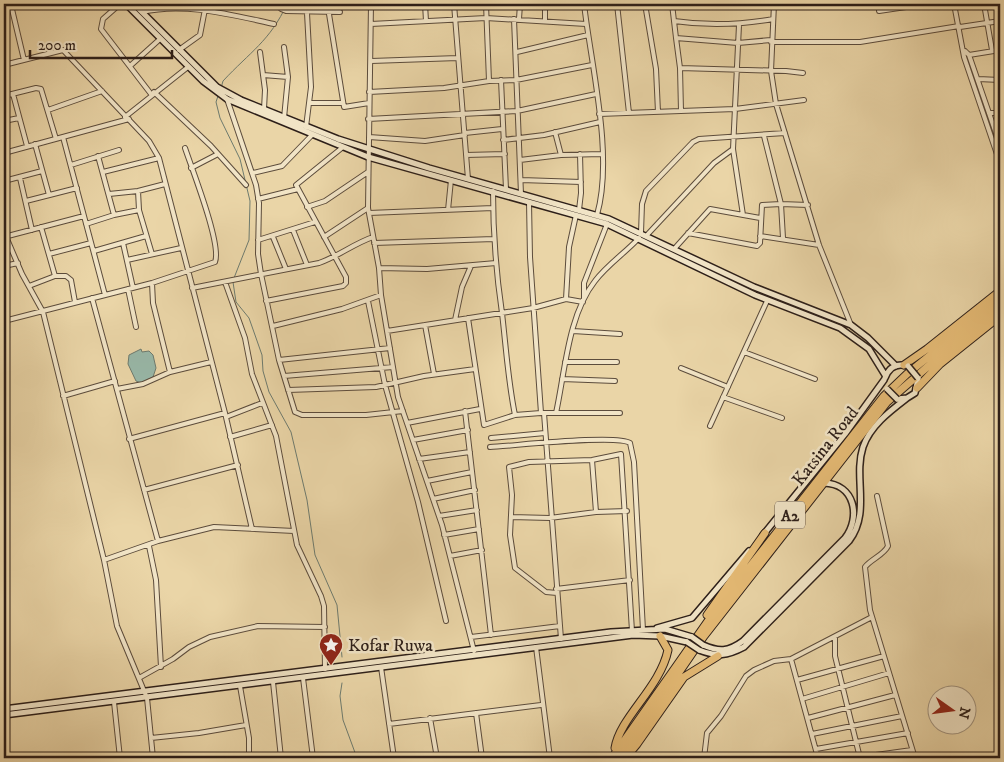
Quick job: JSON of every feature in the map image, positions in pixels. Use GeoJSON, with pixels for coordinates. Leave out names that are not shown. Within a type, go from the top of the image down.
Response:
{"type":"FeatureCollection","features":[{"type":"Feature","properties":{"kind":"highway"},"geometry":{"type":"LineString","coordinates":[[906,365],[1000,290]]}},
{"type":"Feature","properties":{"kind":"highway","name":"Katsina Road"},"geometry":{"type":"LineString","coordinates":[[617,756],[702,629],[884,396],[907,374],[1000,299]]}},
{"type":"Feature","properties":{"kind":"highway","name":"Katsina Road"},"geometry":{"type":"LineString","coordinates":[[617,756],[704,636],[891,398],[1000,308]]}},
{"type":"Feature","properties":{"kind":"highway"},"geometry":{"type":"LineString","coordinates":[[917,388],[940,364],[1000,316]]}},
{"type":"Feature","properties":{"kind":"highway"},"geometry":{"type":"LineString","coordinates":[[702,629],[712,606],[765,533]]}},
{"type":"Feature","properties":{"kind":"highway"},"geometry":{"type":"LineString","coordinates":[[660,636],[668,650],[666,661],[654,684],[616,740],[617,756],[632,750],[684,677],[718,656]]}},
{"type":"Feature","properties":{"kind":"main road"},"geometry":{"type":"LineString","coordinates":[[126,4],[188,67],[227,99],[312,135],[368,156],[529,202],[597,215],[675,248],[754,287],[851,325],[868,338],[896,366]]}},
{"type":"Feature","properties":{"kind":"main road"},"geometry":{"type":"LineString","coordinates":[[134,4],[215,89]]}},
{"type":"Feature","properties":{"kind":"main road"},"geometry":{"type":"LineString","coordinates":[[222,94],[369,149],[506,189],[642,235],[767,301],[818,319],[852,334],[869,349],[885,378],[887,389],[897,399],[907,398]]}},
{"type":"Feature","properties":{"kind":"main road"},"geometry":{"type":"LineString","coordinates":[[4,715],[633,635],[660,636],[688,642],[718,656],[730,654],[744,647],[760,632],[849,541],[858,526],[860,514],[863,446],[888,412],[917,388],[918,378],[906,365],[896,366],[885,378],[845,434],[765,533],[692,618],[655,629]]}},
{"type":"Feature","properties":{"kind":"main road"},"geometry":{"type":"LineString","coordinates":[[4,709],[632,630],[665,630],[692,637],[701,647],[713,650],[726,650],[743,641],[845,538],[854,523],[854,505],[844,489],[831,483],[824,483]]}},
{"type":"Feature","properties":{"kind":"street"},"geometry":{"type":"LineString","coordinates":[[4,7],[12,4],[24,60]]}},
{"type":"Feature","properties":{"kind":"street"},"geometry":{"type":"LineString","coordinates":[[120,4],[103,19],[100,25],[130,66],[153,93],[218,154],[246,185]]}},
{"type":"Feature","properties":{"kind":"street"},"geometry":{"type":"LineString","coordinates":[[179,50],[200,35],[206,4]]}},
{"type":"Feature","properties":{"kind":"street"},"geometry":{"type":"LineString","coordinates":[[280,4],[284,11],[330,14],[340,12]]}},
{"type":"Feature","properties":{"kind":"street"},"geometry":{"type":"LineString","coordinates":[[371,4],[368,119],[369,210],[372,237],[379,268],[381,295],[393,367],[403,411],[439,516],[474,655]]}},
{"type":"Feature","properties":{"kind":"street"},"geometry":{"type":"LineString","coordinates":[[425,4],[426,21]]}},
{"type":"Feature","properties":{"kind":"street"},"geometry":{"type":"LineString","coordinates":[[454,4],[468,179]]}},
{"type":"Feature","properties":{"kind":"street"},"geometry":{"type":"LineString","coordinates":[[486,4],[489,81]]}},
{"type":"Feature","properties":{"kind":"street"},"geometry":{"type":"LineString","coordinates":[[520,4],[517,19],[516,80],[521,194]]}},
{"type":"Feature","properties":{"kind":"street"},"geometry":{"type":"LineString","coordinates":[[544,21],[545,4]]}},
{"type":"Feature","properties":{"kind":"street"},"geometry":{"type":"LineString","coordinates":[[584,4],[600,122],[602,154],[600,204],[597,215]]}},
{"type":"Feature","properties":{"kind":"street"},"geometry":{"type":"LineString","coordinates":[[617,4],[629,113]]}},
{"type":"Feature","properties":{"kind":"street"},"geometry":{"type":"LineString","coordinates":[[645,4],[656,69],[658,112]]}},
{"type":"Feature","properties":{"kind":"street"},"geometry":{"type":"LineString","coordinates":[[654,4],[685,4]]}},
{"type":"Feature","properties":{"kind":"street"},"geometry":{"type":"LineString","coordinates":[[672,4],[680,68],[681,111]]}},
{"type":"Feature","properties":{"kind":"street"},"geometry":{"type":"LineString","coordinates":[[774,4],[771,71],[776,104],[819,245],[851,325]]}},
{"type":"Feature","properties":{"kind":"street"},"geometry":{"type":"LineString","coordinates":[[879,11],[926,4]]}},
{"type":"Feature","properties":{"kind":"street"},"geometry":{"type":"LineString","coordinates":[[954,4],[965,51],[964,56],[1000,163]]}},
{"type":"Feature","properties":{"kind":"street"},"geometry":{"type":"LineString","coordinates":[[984,4],[992,50]]}},
{"type":"Feature","properties":{"kind":"street"},"geometry":{"type":"LineString","coordinates":[[142,12],[173,8],[205,11],[274,24]]}},
{"type":"Feature","properties":{"kind":"street"},"geometry":{"type":"LineString","coordinates":[[306,13],[310,103],[306,127]]}},
{"type":"Feature","properties":{"kind":"street"},"geometry":{"type":"LineString","coordinates":[[330,14],[343,103],[346,108],[369,103]]}},
{"type":"Feature","properties":{"kind":"street"},"geometry":{"type":"LineString","coordinates":[[371,24],[486,18],[586,24]]}},
{"type":"Feature","properties":{"kind":"street"},"geometry":{"type":"LineString","coordinates":[[674,21],[698,25],[738,25],[773,19]]}},
{"type":"Feature","properties":{"kind":"street"},"geometry":{"type":"LineString","coordinates":[[676,38],[738,42],[860,42],[1000,20]]}},
{"type":"Feature","properties":{"kind":"street"},"geometry":{"type":"LineString","coordinates":[[738,25],[733,149],[743,215]]}},
{"type":"Feature","properties":{"kind":"street"},"geometry":{"type":"LineString","coordinates":[[517,52],[588,35]]}},
{"type":"Feature","properties":{"kind":"street"},"geometry":{"type":"LineString","coordinates":[[130,66],[160,39]]}},
{"type":"Feature","properties":{"kind":"street"},"geometry":{"type":"LineString","coordinates":[[284,47],[288,77],[284,118]]}},
{"type":"Feature","properties":{"kind":"street"},"geometry":{"type":"LineString","coordinates":[[4,65],[63,50],[149,141],[159,158],[180,248],[238,465],[252,529]]}},
{"type":"Feature","properties":{"kind":"street"},"geometry":{"type":"LineString","coordinates":[[969,55],[1000,50]]}},
{"type":"Feature","properties":{"kind":"street"},"geometry":{"type":"LineString","coordinates":[[965,51],[969,55],[978,79],[1000,145]]}},
{"type":"Feature","properties":{"kind":"street"},"geometry":{"type":"LineString","coordinates":[[260,52],[265,90],[264,109]]}},
{"type":"Feature","properties":{"kind":"street"},"geometry":{"type":"LineString","coordinates":[[371,61],[458,58]]}},
{"type":"Feature","properties":{"kind":"street"},"geometry":{"type":"LineString","coordinates":[[369,92],[444,88],[460,84],[516,80],[592,65]]}},
{"type":"Feature","properties":{"kind":"street"},"geometry":{"type":"LineString","coordinates":[[4,153],[127,118],[153,93],[188,67]]}},
{"type":"Feature","properties":{"kind":"street"},"geometry":{"type":"LineString","coordinates":[[680,68],[737,69],[803,74]]}},
{"type":"Feature","properties":{"kind":"street"},"geometry":{"type":"LineString","coordinates":[[263,75],[288,77]]}},
{"type":"Feature","properties":{"kind":"street"},"geometry":{"type":"LineString","coordinates":[[978,79],[1000,80]]}},
{"type":"Feature","properties":{"kind":"street"},"geometry":{"type":"LineString","coordinates":[[501,80],[501,113],[506,189]]}},
{"type":"Feature","properties":{"kind":"street"},"geometry":{"type":"LineString","coordinates":[[4,96],[36,88],[41,89],[56,138]]}},
{"type":"Feature","properties":{"kind":"street"},"geometry":{"type":"LineString","coordinates":[[48,110],[102,91]]}},
{"type":"Feature","properties":{"kind":"street"},"geometry":{"type":"LineString","coordinates":[[13,94],[27,146]]}},
{"type":"Feature","properties":{"kind":"street"},"geometry":{"type":"LineString","coordinates":[[368,119],[501,113],[596,94]]}},
{"type":"Feature","properties":{"kind":"street"},"geometry":{"type":"LineString","coordinates":[[227,99],[253,174],[258,200],[258,240],[261,274],[279,360],[295,412],[302,415],[392,413],[403,411]]}},
{"type":"Feature","properties":{"kind":"street"},"geometry":{"type":"LineString","coordinates":[[598,114],[735,109],[804,100]]}},
{"type":"Feature","properties":{"kind":"street"},"geometry":{"type":"LineString","coordinates":[[310,103],[343,103]]}},
{"type":"Feature","properties":{"kind":"street"},"geometry":{"type":"LineString","coordinates":[[989,113],[1000,112]]}},
{"type":"Feature","properties":{"kind":"street"},"geometry":{"type":"LineString","coordinates":[[4,121],[19,118]]}},
{"type":"Feature","properties":{"kind":"street"},"geometry":{"type":"LineString","coordinates":[[503,140],[555,132],[600,122]]}},
{"type":"Feature","properties":{"kind":"street"},"geometry":{"type":"LineString","coordinates":[[369,137],[425,141],[502,129]]}},
{"type":"Feature","properties":{"kind":"street"},"geometry":{"type":"LineString","coordinates":[[555,132],[561,155]]}},
{"type":"Feature","properties":{"kind":"street"},"geometry":{"type":"LineString","coordinates":[[642,235],[642,204],[646,191],[693,142],[733,136],[764,136],[785,133]]}},
{"type":"Feature","properties":{"kind":"street"},"geometry":{"type":"LineString","coordinates":[[253,174],[282,166],[312,135]]}},
{"type":"Feature","properties":{"kind":"street"},"geometry":{"type":"LineString","coordinates":[[63,136],[105,295]]}},
{"type":"Feature","properties":{"kind":"street"},"geometry":{"type":"LineString","coordinates":[[764,136],[781,204],[783,238]]}},
{"type":"Feature","properties":{"kind":"street"},"geometry":{"type":"LineString","coordinates":[[36,144],[49,195]]}},
{"type":"Feature","properties":{"kind":"street"},"geometry":{"type":"LineString","coordinates":[[266,301],[343,286],[346,277],[296,185],[342,147]]}},
{"type":"Feature","properties":{"kind":"street"},"geometry":{"type":"LineString","coordinates":[[4,321],[152,283],[188,273],[213,263],[216,259],[206,211],[185,148]]}},
{"type":"Feature","properties":{"kind":"street"},"geometry":{"type":"LineString","coordinates":[[556,413],[565,362],[573,331],[584,300],[597,278],[714,163],[733,149]]}},
{"type":"Feature","properties":{"kind":"street"},"geometry":{"type":"LineString","coordinates":[[70,165],[119,150]]}},
{"type":"Feature","properties":{"kind":"street"},"geometry":{"type":"LineString","coordinates":[[192,168],[218,154]]}},
{"type":"Feature","properties":{"kind":"street"},"geometry":{"type":"LineString","coordinates":[[466,155],[505,154]]}},
{"type":"Feature","properties":{"kind":"street"},"geometry":{"type":"LineString","coordinates":[[566,298],[568,254],[578,212],[581,182],[580,154]]}},
{"type":"Feature","properties":{"kind":"street"},"geometry":{"type":"LineString","coordinates":[[520,160],[561,155],[602,154]]}},
{"type":"Feature","properties":{"kind":"street"},"geometry":{"type":"LineString","coordinates":[[98,156],[114,215]]}},
{"type":"Feature","properties":{"kind":"street"},"geometry":{"type":"LineString","coordinates":[[103,172],[159,158]]}},
{"type":"Feature","properties":{"kind":"street"},"geometry":{"type":"LineString","coordinates":[[4,181],[20,178],[42,170]]}},
{"type":"Feature","properties":{"kind":"street"},"geometry":{"type":"LineString","coordinates":[[307,207],[325,201],[368,172]]}},
{"type":"Feature","properties":{"kind":"street"},"geometry":{"type":"LineString","coordinates":[[20,178],[32,230]]}},
{"type":"Feature","properties":{"kind":"street"},"geometry":{"type":"LineString","coordinates":[[448,210],[451,180]]}},
{"type":"Feature","properties":{"kind":"street"},"geometry":{"type":"LineString","coordinates":[[521,180],[581,182]]}},
{"type":"Feature","properties":{"kind":"street"},"geometry":{"type":"LineString","coordinates":[[109,194],[138,191],[165,184]]}},
{"type":"Feature","properties":{"kind":"street"},"geometry":{"type":"LineString","coordinates":[[26,201],[77,188]]}},
{"type":"Feature","properties":{"kind":"street"},"geometry":{"type":"LineString","coordinates":[[258,200],[298,189]]}},
{"type":"Feature","properties":{"kind":"street"},"geometry":{"type":"LineString","coordinates":[[138,191],[139,210],[152,254]]}},
{"type":"Feature","properties":{"kind":"street"},"geometry":{"type":"LineString","coordinates":[[493,191],[496,286],[502,311],[508,381],[515,415]]}},
{"type":"Feature","properties":{"kind":"street"},"geometry":{"type":"LineString","coordinates":[[529,202],[534,308],[542,413],[547,444],[550,518],[561,639]]}},
{"type":"Feature","properties":{"kind":"street"},"geometry":{"type":"LineString","coordinates":[[688,233],[757,246],[759,245],[760,218],[763,204],[808,205]]}},
{"type":"Feature","properties":{"kind":"street"},"geometry":{"type":"LineString","coordinates":[[324,237],[369,210],[493,208]]}},
{"type":"Feature","properties":{"kind":"street"},"geometry":{"type":"LineString","coordinates":[[675,248],[710,209],[760,218]]}},
{"type":"Feature","properties":{"kind":"street"},"geometry":{"type":"LineString","coordinates":[[86,224],[114,215],[139,210]]}},
{"type":"Feature","properties":{"kind":"street"},"geometry":{"type":"LineString","coordinates":[[84,216],[32,230],[4,235],[43,312],[104,560],[117,626],[146,698],[154,758]]}},
{"type":"Feature","properties":{"kind":"street"},"geometry":{"type":"LineString","coordinates":[[258,240],[273,237],[315,222]]}},
{"type":"Feature","properties":{"kind":"street"},"geometry":{"type":"LineString","coordinates":[[584,300],[583,288],[607,224]]}},
{"type":"Feature","properties":{"kind":"street"},"geometry":{"type":"LineString","coordinates":[[41,227],[55,276]]}},
{"type":"Feature","properties":{"kind":"street"},"geometry":{"type":"LineString","coordinates":[[293,230],[307,266]]}},
{"type":"Feature","properties":{"kind":"street"},"geometry":{"type":"LineString","coordinates":[[94,251],[146,236]]}},
{"type":"Feature","properties":{"kind":"street"},"geometry":{"type":"LineString","coordinates":[[760,236],[819,245]]}},
{"type":"Feature","properties":{"kind":"street"},"geometry":{"type":"LineString","coordinates":[[273,237],[286,269]]}},
{"type":"Feature","properties":{"kind":"street"},"geometry":{"type":"LineString","coordinates":[[192,288],[307,266],[335,258],[347,248],[372,237]]}},
{"type":"Feature","properties":{"kind":"street"},"geometry":{"type":"LineString","coordinates":[[374,242],[494,239]]}},
{"type":"Feature","properties":{"kind":"street"},"geometry":{"type":"LineString","coordinates":[[49,254],[91,243]]}},
{"type":"Feature","properties":{"kind":"street"},"geometry":{"type":"LineString","coordinates":[[123,243],[136,327]]}},
{"type":"Feature","properties":{"kind":"street"},"geometry":{"type":"LineString","coordinates":[[127,260],[180,248]]}},
{"type":"Feature","properties":{"kind":"street"},"geometry":{"type":"LineString","coordinates":[[4,266],[18,263]]}},
{"type":"Feature","properties":{"kind":"street"},"geometry":{"type":"LineString","coordinates":[[379,268],[428,269],[496,263]]}},
{"type":"Feature","properties":{"kind":"street"},"geometry":{"type":"LineString","coordinates":[[455,320],[462,287],[471,266]]}},
{"type":"Feature","properties":{"kind":"street"},"geometry":{"type":"LineString","coordinates":[[589,274],[597,278]]}},
{"type":"Feature","properties":{"kind":"street"},"geometry":{"type":"LineString","coordinates":[[29,286],[55,276],[69,277],[75,302]]}},
{"type":"Feature","properties":{"kind":"street"},"geometry":{"type":"LineString","coordinates":[[225,282],[245,338],[252,374],[278,443],[294,531],[303,561],[321,596],[325,627],[325,669]]}},
{"type":"Feature","properties":{"kind":"street"},"geometry":{"type":"LineString","coordinates":[[152,283],[152,302],[170,372]]}},
{"type":"Feature","properties":{"kind":"street"},"geometry":{"type":"LineString","coordinates":[[273,326],[368,301],[381,295]]}},
{"type":"Feature","properties":{"kind":"street"},"geometry":{"type":"LineString","coordinates":[[92,298],[158,541]]}},
{"type":"Feature","properties":{"kind":"street"},"geometry":{"type":"LineString","coordinates":[[387,331],[502,311],[534,308],[566,298],[584,300]]}},
{"type":"Feature","properties":{"kind":"street"},"geometry":{"type":"LineString","coordinates":[[368,301],[384,385],[418,502],[446,621]]}},
{"type":"Feature","properties":{"kind":"street"},"geometry":{"type":"LineString","coordinates":[[710,426],[767,301]]}},
{"type":"Feature","properties":{"kind":"street"},"geometry":{"type":"LineString","coordinates":[[468,318],[480,409],[484,425],[515,415],[606,411],[620,413]]}},
{"type":"Feature","properties":{"kind":"street"},"geometry":{"type":"LineString","coordinates":[[424,325],[434,374]]}},
{"type":"Feature","properties":{"kind":"street"},"geometry":{"type":"LineString","coordinates":[[573,331],[620,334]]}},
{"type":"Feature","properties":{"kind":"street"},"geometry":{"type":"LineString","coordinates":[[279,360],[390,348]]}},
{"type":"Feature","properties":{"kind":"street"},"geometry":{"type":"LineString","coordinates":[[744,352],[815,379]]}},
{"type":"Feature","properties":{"kind":"street"},"geometry":{"type":"LineString","coordinates":[[117,389],[143,384],[170,372],[211,362]]}},
{"type":"Feature","properties":{"kind":"street"},"geometry":{"type":"LineString","coordinates":[[565,362],[617,362]]}},
{"type":"Feature","properties":{"kind":"street"},"geometry":{"type":"LineString","coordinates":[[284,376],[393,367]]}},
{"type":"Feature","properties":{"kind":"street"},"geometry":{"type":"LineString","coordinates":[[681,368],[728,388]]}},
{"type":"Feature","properties":{"kind":"street"},"geometry":{"type":"LineString","coordinates":[[288,390],[384,385],[434,374],[475,369]]}},
{"type":"Feature","properties":{"kind":"street"},"geometry":{"type":"LineString","coordinates":[[562,380],[615,381]]}},
{"type":"Feature","properties":{"kind":"street"},"geometry":{"type":"LineString","coordinates":[[63,396],[115,381]]}},
{"type":"Feature","properties":{"kind":"street"},"geometry":{"type":"LineString","coordinates":[[723,397],[782,418]]}},
{"type":"Feature","properties":{"kind":"street"},"geometry":{"type":"LineString","coordinates":[[130,439],[225,415],[262,402]]}},
{"type":"Feature","properties":{"kind":"street"},"geometry":{"type":"LineString","coordinates":[[407,423],[480,409]]}},
{"type":"Feature","properties":{"kind":"street"},"geometry":{"type":"LineString","coordinates":[[465,411],[490,635]]}},
{"type":"Feature","properties":{"kind":"street"},"geometry":{"type":"LineString","coordinates":[[230,437],[272,425]]}},
{"type":"Feature","properties":{"kind":"street"},"geometry":{"type":"LineString","coordinates":[[413,440],[468,430]]}},
{"type":"Feature","properties":{"kind":"street"},"geometry":{"type":"LineString","coordinates":[[491,438],[545,434]]}},
{"type":"Feature","properties":{"kind":"street"},"geometry":{"type":"LineString","coordinates":[[490,447],[629,441],[634,462],[643,630]]}},
{"type":"Feature","properties":{"kind":"street"},"geometry":{"type":"LineString","coordinates":[[419,459],[470,452]]}},
{"type":"Feature","properties":{"kind":"street"},"geometry":{"type":"LineString","coordinates":[[630,580],[546,592],[515,568],[511,541],[512,495],[509,467],[529,462],[592,460],[618,454],[623,456],[627,512],[630,580],[632,630]]}},
{"type":"Feature","properties":{"kind":"street"},"geometry":{"type":"LineString","coordinates":[[592,460],[596,512]]}},
{"type":"Feature","properties":{"kind":"street"},"geometry":{"type":"LineString","coordinates":[[144,490],[238,465]]}},
{"type":"Feature","properties":{"kind":"street"},"geometry":{"type":"LineString","coordinates":[[427,481],[472,472]]}},
{"type":"Feature","properties":{"kind":"street"},"geometry":{"type":"LineString","coordinates":[[433,499],[475,490]]}},
{"type":"Feature","properties":{"kind":"street"},"geometry":{"type":"LineString","coordinates":[[626,497],[636,496]]}},
{"type":"Feature","properties":{"kind":"street"},"geometry":{"type":"LineString","coordinates":[[877,496],[888,546],[885,552],[872,559],[864,567],[872,617],[915,758]]}},
{"type":"Feature","properties":{"kind":"street"},"geometry":{"type":"LineString","coordinates":[[439,516],[477,510]]}},
{"type":"Feature","properties":{"kind":"street"},"geometry":{"type":"LineString","coordinates":[[511,517],[550,518],[596,512],[627,512]]}},
{"type":"Feature","properties":{"kind":"street"},"geometry":{"type":"LineString","coordinates":[[104,560],[149,546],[158,541],[214,527],[294,531]]}},
{"type":"Feature","properties":{"kind":"street"},"geometry":{"type":"LineString","coordinates":[[444,535],[479,529]]}},
{"type":"Feature","properties":{"kind":"street"},"geometry":{"type":"LineString","coordinates":[[149,546],[156,580],[161,667]]}},
{"type":"Feature","properties":{"kind":"street"},"geometry":{"type":"LineString","coordinates":[[450,556],[482,550]]}},
{"type":"Feature","properties":{"kind":"street"},"geometry":{"type":"LineString","coordinates":[[704,758],[707,733],[722,716],[746,676],[765,664],[791,659],[836,638],[872,617]]}},
{"type":"Feature","properties":{"kind":"street"},"geometry":{"type":"LineString","coordinates":[[138,678],[161,667],[198,641],[221,634],[258,626],[325,627]]}},
{"type":"Feature","properties":{"kind":"street"},"geometry":{"type":"LineString","coordinates":[[471,637],[560,626]]}},
{"type":"Feature","properties":{"kind":"street"},"geometry":{"type":"LineString","coordinates":[[836,638],[835,656],[844,686],[860,758]]}},
{"type":"Feature","properties":{"kind":"street"},"geometry":{"type":"LineString","coordinates":[[536,647],[550,758],[567,758]]}},
{"type":"Feature","properties":{"kind":"street"},"geometry":{"type":"LineString","coordinates":[[797,680],[884,656]]}},
{"type":"Feature","properties":{"kind":"street"},"geometry":{"type":"LineString","coordinates":[[791,659],[818,758]]}},
{"type":"Feature","properties":{"kind":"street"},"geometry":{"type":"LineString","coordinates":[[381,667],[394,758]]}},
{"type":"Feature","properties":{"kind":"street"},"geometry":{"type":"LineString","coordinates":[[802,699],[889,673]]}},
{"type":"Feature","properties":{"kind":"street"},"geometry":{"type":"LineString","coordinates":[[304,678],[313,758]]}},
{"type":"Feature","properties":{"kind":"street"},"geometry":{"type":"LineString","coordinates":[[273,682],[281,758]]}},
{"type":"Feature","properties":{"kind":"street"},"geometry":{"type":"LineString","coordinates":[[240,686],[246,725],[248,758]]}},
{"type":"Feature","properties":{"kind":"street"},"geometry":{"type":"LineString","coordinates":[[808,718],[895,695]]}},
{"type":"Feature","properties":{"kind":"street"},"geometry":{"type":"LineString","coordinates":[[114,702],[120,758]]}},
{"type":"Feature","properties":{"kind":"street"},"geometry":{"type":"LineString","coordinates":[[389,724],[542,705]]}},
{"type":"Feature","properties":{"kind":"street"},"geometry":{"type":"LineString","coordinates":[[476,713],[482,758]]}},
{"type":"Feature","properties":{"kind":"street"},"geometry":{"type":"LineString","coordinates":[[812,734],[902,716]]}},
{"type":"Feature","properties":{"kind":"street"},"geometry":{"type":"LineString","coordinates":[[430,718],[437,758]]}},
{"type":"Feature","properties":{"kind":"street"},"geometry":{"type":"LineString","coordinates":[[151,738],[199,733],[246,725]]}},
{"type":"Feature","properties":{"kind":"street"},"geometry":{"type":"LineString","coordinates":[[816,750],[908,733]]}},
{"type":"Feature","properties":{"kind":"street"},"geometry":{"type":"LineString","coordinates":[[854,758],[912,750]]}},
{"type":"Feature","properties":{"kind":"shaded area"},"geometry":{"type":"Polygon","coordinates":[[[141,349],[142,352],[149,351],[153,355],[156,368],[153,377],[141,383],[136,381],[128,364],[129,355],[141,349]]]}},
{"type":"Feature","properties":{"kind":"waterway"},"geometry":{"type":"LineString","coordinates":[[221,88],[223,81],[259,46],[274,28],[287,4]]}},
{"type":"Feature","properties":{"kind":"waterway"},"geometry":{"type":"LineString","coordinates":[[218,96],[216,102],[220,118],[240,159],[250,201],[249,240],[234,278]]}},
{"type":"Feature","properties":{"kind":"waterway"},"geometry":{"type":"LineString","coordinates":[[233,282],[236,302],[249,318],[262,355],[263,371],[269,392],[291,432],[307,500],[315,555],[337,605],[342,657]]}},
{"type":"Feature","properties":{"kind":"waterway"},"geometry":{"type":"LineString","coordinates":[[342,683],[340,696],[343,720],[357,758]]}},
{"type":"Feature","properties":{"kind":"place","name":"Kofar Ruwa"},"geometry":{"type":"Point","coordinates":[331,666]}}]}
